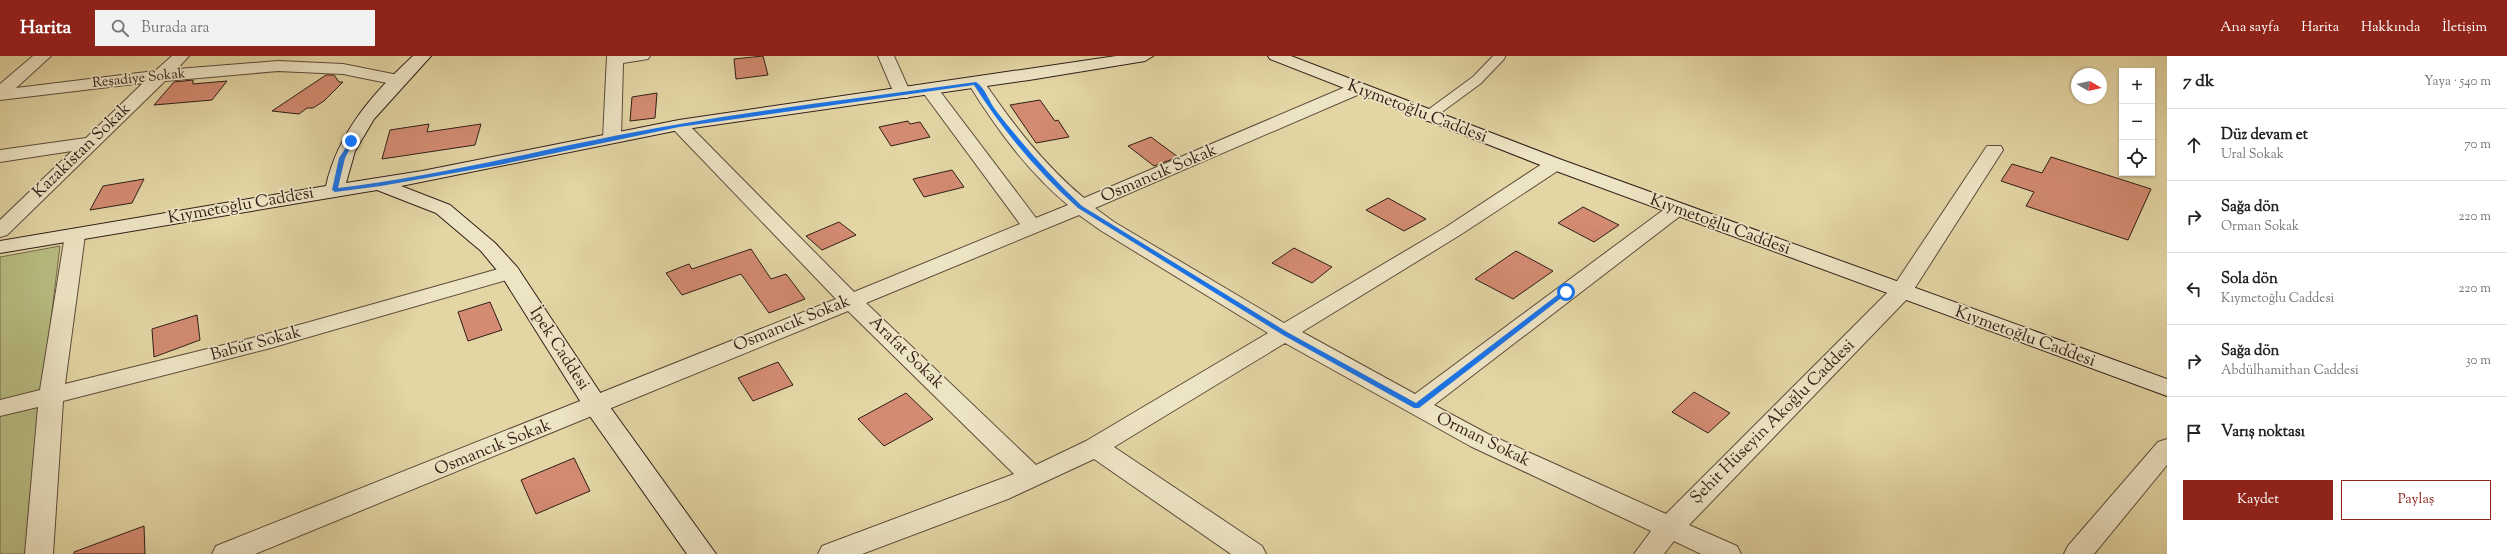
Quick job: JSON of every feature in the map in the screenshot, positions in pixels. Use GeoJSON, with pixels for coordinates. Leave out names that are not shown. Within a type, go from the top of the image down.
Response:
{"type":"FeatureCollection","features":[{"type":"Feature","properties":{"kind":"street"},"geometry":{"type":"LineString","coordinates":[[0,94],[43,56]]}},
{"type":"Feature","properties":{"kind":"street","name":"Kazakistan Sokak"},"geometry":{"type":"LineString","coordinates":[[0,231],[181,56]]}},
{"type":"Feature","properties":{"kind":"street"},"geometry":{"type":"LineString","coordinates":[[335,190],[342,158],[362,124],[397,80],[423,56]]}},
{"type":"Feature","properties":{"kind":"street"},"geometry":{"type":"LineString","coordinates":[[612,138],[615,58],[642,56]]}},
{"type":"Feature","properties":{"kind":"street"},"geometry":{"type":"LineString","coordinates":[[886,56],[902,94]]}},
{"type":"Feature","properties":{"kind":"street","name":"Kıymetoğlu Caddesi"},"geometry":{"type":"LineString","coordinates":[[0,248],[335,190],[381,185],[499,163],[679,125],[976,84],[1145,56]]}},
{"type":"Feature","properties":{"kind":"street","name":"Kıymetoğlu Caddesi"},"geometry":{"type":"LineString","coordinates":[[1276,56],[1356,89],[1555,164],[1901,292],[2167,388]]}},
{"type":"Feature","properties":{"kind":"street","name":"Reşadiye Sokak"},"geometry":{"type":"LineString","coordinates":[[0,94],[246,68],[315,67],[342,69],[397,80]]}},
{"type":"Feature","properties":{"kind":"street","name":"Orman Sokak"},"geometry":{"type":"LineString","coordinates":[[976,84],[994,112],[1031,157],[1055,184],[1080,207],[1285,333],[1479,440],[1726,554]]}},
{"type":"Feature","properties":{"kind":"street","name":"Osmancık Sokak"},"geometry":{"type":"LineString","coordinates":[[226,554],[596,406],[850,300],[1080,207],[1356,89]]}},
{"type":"Feature","properties":{"kind":"street"},"geometry":{"type":"LineString","coordinates":[[930,90],[1032,226]]}},
{"type":"Feature","properties":{"kind":"street","name":"Arafat Sokak"},"geometry":{"type":"LineString","coordinates":[[679,125],[850,300],[1033,476]]}},
{"type":"Feature","properties":{"kind":"street"},"geometry":{"type":"LineString","coordinates":[[0,156],[90,143]]}},
{"type":"Feature","properties":{"kind":"street","name":"Şehit Hüseyin Akoğlu Caddesi"},"geometry":{"type":"LineString","coordinates":[[1648,554],[1669,528],[1774,419],[1824,372],[1901,292],[1994,150]]}},
{"type":"Feature","properties":{"kind":"street"},"geometry":{"type":"LineString","coordinates":[[832,554],[1033,476],[1095,447],[1453,231],[1555,164]]}},
{"type":"Feature","properties":{"kind":"street","name":"İpek Caddesi"},"geometry":{"type":"LineString","coordinates":[[381,185],[443,209],[488,247],[509,272],[596,406],[702,554]]}},
{"type":"Feature","properties":{"kind":"street"},"geometry":{"type":"LineString","coordinates":[[1416,406],[1677,209]]}},
{"type":"Feature","properties":{"kind":"street"},"geometry":{"type":"LineString","coordinates":[[39,554],[51,396],[75,235]]}},
{"type":"Feature","properties":{"kind":"street","name":"Babür Sokak"},"geometry":{"type":"LineString","coordinates":[[0,408],[258,344],[509,272]]}},
{"type":"Feature","properties":{"kind":"street"},"geometry":{"type":"LineString","coordinates":[[1095,447],[1252,554]]}},
{"type":"Feature","properties":{"kind":"street"},"geometry":{"type":"LineString","coordinates":[[2078,554],[2167,448]]}},
{"type":"Feature","properties":{"kind":"lane"},"geometry":{"type":"LineString","coordinates":[[1428,116],[1477,80],[1500,56]]}},
{"type":"Feature","properties":{"kind":"green space"},"geometry":{"type":"Polygon","coordinates":[[[60,246],[42,392],[0,402],[0,257],[60,246]]]}},
{"type":"Feature","properties":{"kind":"green space"},"geometry":{"type":"Polygon","coordinates":[[[42,405],[26,554],[0,554],[0,416],[42,405]]]}},
{"type":"Feature","properties":{"kind":"building"},"geometry":{"type":"Polygon","coordinates":[[[763,56],[768,75],[736,79],[734,59],[763,56]]]}},
{"type":"Feature","properties":{"kind":"building"},"geometry":{"type":"Polygon","coordinates":[[[326,75],[334,75],[339,82],[343,82],[324,101],[313,108],[307,108],[299,114],[272,111],[326,75]]]}},
{"type":"Feature","properties":{"kind":"building"},"geometry":{"type":"Polygon","coordinates":[[[193,80],[193,84],[227,81],[212,100],[154,105],[174,82],[193,80]]]}},
{"type":"Feature","properties":{"kind":"building"},"geometry":{"type":"Polygon","coordinates":[[[657,93],[655,118],[630,121],[632,97],[657,93]]]}},
{"type":"Feature","properties":{"kind":"building"},"geometry":{"type":"Polygon","coordinates":[[[1040,100],[1055,121],[1058,120],[1069,137],[1036,143],[1010,105],[1040,100]]]}},
{"type":"Feature","properties":{"kind":"building"},"geometry":{"type":"Polygon","coordinates":[[[908,121],[910,124],[920,122],[930,137],[891,146],[879,127],[908,121]]]}},
{"type":"Feature","properties":{"kind":"building"},"geometry":{"type":"Polygon","coordinates":[[[429,124],[427,132],[481,124],[475,145],[382,159],[390,130],[429,124]]]}},
{"type":"Feature","properties":{"kind":"building"},"geometry":{"type":"Polygon","coordinates":[[[1151,137],[1178,157],[1154,166],[1128,146],[1151,137]]]}},
{"type":"Feature","properties":{"kind":"building"},"geometry":{"type":"Polygon","coordinates":[[[2051,157],[2151,189],[2128,240],[2026,206],[2034,192],[2001,181],[2012,164],[2042,173],[2051,157]]]}},
{"type":"Feature","properties":{"kind":"building"},"geometry":{"type":"Polygon","coordinates":[[[952,170],[964,187],[924,197],[913,179],[952,170]]]}},
{"type":"Feature","properties":{"kind":"building"},"geometry":{"type":"Polygon","coordinates":[[[144,179],[132,203],[90,210],[103,186],[144,179]]]}},
{"type":"Feature","properties":{"kind":"building"},"geometry":{"type":"Polygon","coordinates":[[[1388,198],[1426,219],[1404,231],[1366,210],[1388,198]]]}},
{"type":"Feature","properties":{"kind":"building"},"geometry":{"type":"Polygon","coordinates":[[[1583,207],[1619,225],[1594,242],[1558,223],[1583,207]]]}},
{"type":"Feature","properties":{"kind":"building"},"geometry":{"type":"Polygon","coordinates":[[[839,222],[856,235],[822,250],[806,236],[839,222]]]}},
{"type":"Feature","properties":{"kind":"building"},"geometry":{"type":"Polygon","coordinates":[[[1294,248],[1332,267],[1312,283],[1272,263],[1294,248]]]}},
{"type":"Feature","properties":{"kind":"building"},"geometry":{"type":"Polygon","coordinates":[[[751,249],[771,279],[786,274],[805,299],[769,313],[741,274],[682,295],[666,273],[689,264],[692,269],[751,249]]]}},
{"type":"Feature","properties":{"kind":"building"},"geometry":{"type":"Polygon","coordinates":[[[1516,251],[1553,271],[1513,299],[1475,279],[1516,251]]]}},
{"type":"Feature","properties":{"kind":"building"},"geometry":{"type":"Polygon","coordinates":[[[490,302],[502,330],[468,341],[458,312],[490,302]]]}},
{"type":"Feature","properties":{"kind":"building"},"geometry":{"type":"Polygon","coordinates":[[[197,315],[200,340],[154,357],[152,329],[197,315]]]}},
{"type":"Feature","properties":{"kind":"building"},"geometry":{"type":"Polygon","coordinates":[[[778,362],[793,385],[753,401],[738,378],[778,362]]]}},
{"type":"Feature","properties":{"kind":"building"},"geometry":{"type":"Polygon","coordinates":[[[1694,392],[1730,413],[1708,433],[1672,412],[1694,392]]]}},
{"type":"Feature","properties":{"kind":"building"},"geometry":{"type":"Polygon","coordinates":[[[906,393],[933,419],[884,446],[858,419],[906,393]]]}},
{"type":"Feature","properties":{"kind":"building"},"geometry":{"type":"Polygon","coordinates":[[[574,458],[590,491],[536,514],[521,480],[574,458]]]}},
{"type":"Feature","properties":{"kind":"building"},"geometry":{"type":"Polygon","coordinates":[[[144,526],[145,554],[74,554],[74,552],[144,526]]]}},
{"type":"Feature","properties":{"kind":"route"},"geometry":{"type":"LineString","coordinates":[[351,141],[342,158],[337,175],[335,190],[381,185],[499,163],[679,125],[976,84],[994,112],[1031,157],[1055,184],[1080,207],[1107,226],[1285,333],[1416,406],[1566,292]]}}]}
